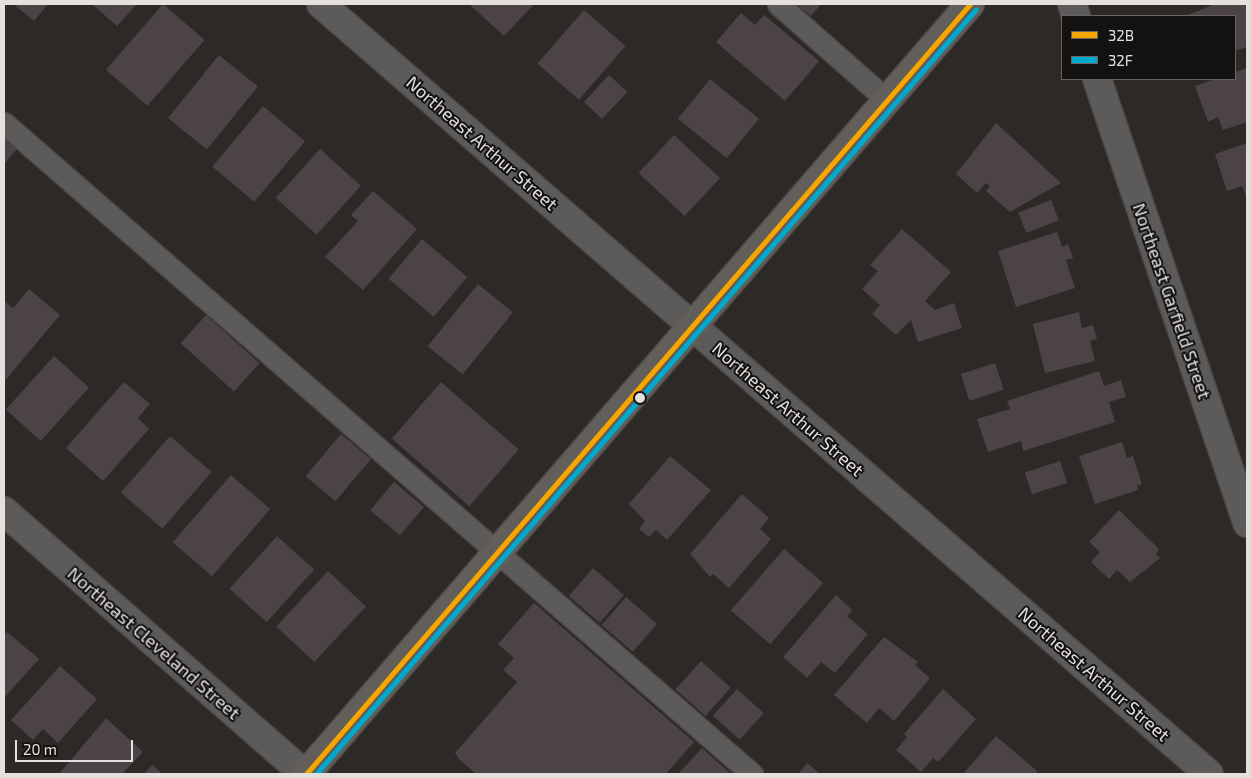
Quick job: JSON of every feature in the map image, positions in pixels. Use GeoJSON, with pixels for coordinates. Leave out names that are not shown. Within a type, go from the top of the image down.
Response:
{"type":"FeatureCollection","features":[{"type":"Feature","properties":{"kind":"main road"},"geometry":{"type":"LineString","coordinates":[[305,774],[498,553],[970,4]]}},
{"type":"Feature","properties":{"kind":"street","name":"Northeast Arthur Street"},"geometry":{"type":"LineString","coordinates":[[321,4],[1209,774]]}},
{"type":"Feature","properties":{"kind":"street","name":"Northeast Garfield Street"},"geometry":{"type":"LineString","coordinates":[[1098,80],[1247,523]]}},
{"type":"Feature","properties":{"kind":"street","name":"Northeast Cleveland Street"},"geometry":{"type":"LineString","coordinates":[[4,511],[305,774]]}},
{"type":"Feature","properties":{"kind":"lane"},"geometry":{"type":"LineString","coordinates":[[778,4],[887,100]]}},
{"type":"Feature","properties":{"kind":"lane"},"geometry":{"type":"LineString","coordinates":[[4,123],[752,774]]}},
{"type":"Feature","properties":{"kind":"building"},"geometry":{"type":"Polygon","coordinates":[[[13,4],[48,4],[34,21],[13,4]]]}},
{"type":"Feature","properties":{"kind":"building"},"geometry":{"type":"Polygon","coordinates":[[[92,4],[137,4],[117,26],[92,4]]]}},
{"type":"Feature","properties":{"kind":"building"},"geometry":{"type":"Polygon","coordinates":[[[163,4],[205,40],[147,106],[106,70],[163,4]]]}},
{"type":"Feature","properties":{"kind":"building"},"geometry":{"type":"Polygon","coordinates":[[[469,4],[534,4],[504,36],[469,4]]]}},
{"type":"Feature","properties":{"kind":"building"},"geometry":{"type":"Polygon","coordinates":[[[796,4],[821,4],[811,16],[796,4]]]}},
{"type":"Feature","properties":{"kind":"building"},"geometry":{"type":"Polygon","coordinates":[[[1215,4],[1247,4],[1247,47],[1236,51],[1236,15],[1188,15],[1215,4]]]}},
{"type":"Feature","properties":{"kind":"building"},"geometry":{"type":"Polygon","coordinates":[[[584,10],[626,46],[579,100],[537,64],[584,10]]]}},
{"type":"Feature","properties":{"kind":"building"},"geometry":{"type":"Polygon","coordinates":[[[741,13],[755,25],[764,15],[819,61],[785,101],[716,42],[741,13]]]}},
{"type":"Feature","properties":{"kind":"building"},"geometry":{"type":"Polygon","coordinates":[[[219,55],[258,86],[207,149],[168,118],[219,55]]]}},
{"type":"Feature","properties":{"kind":"building"},"geometry":{"type":"Polygon","coordinates":[[[1247,68],[1247,122],[1223,130],[1218,117],[1208,122],[1195,86],[1213,80],[1236,80],[1236,72],[1247,68]]]}},
{"type":"Feature","properties":{"kind":"building"},"geometry":{"type":"Polygon","coordinates":[[[609,75],[627,92],[602,119],[584,102],[609,75]]]}},
{"type":"Feature","properties":{"kind":"building"},"geometry":{"type":"Polygon","coordinates":[[[710,79],[759,119],[727,158],[678,119],[710,79]]]}},
{"type":"Feature","properties":{"kind":"building"},"geometry":{"type":"Polygon","coordinates":[[[263,106],[305,141],[254,202],[212,167],[263,106]]]}},
{"type":"Feature","properties":{"kind":"building"},"geometry":{"type":"Polygon","coordinates":[[[996,123],[1061,183],[1010,212],[986,191],[990,186],[986,183],[977,193],[956,174],[996,123]]]}},
{"type":"Feature","properties":{"kind":"building"},"geometry":{"type":"Polygon","coordinates":[[[674,135],[720,178],[685,216],[639,173],[674,135]]]}},
{"type":"Feature","properties":{"kind":"building"},"geometry":{"type":"Polygon","coordinates":[[[4,137],[17,149],[4,164],[4,137]]]}},
{"type":"Feature","properties":{"kind":"building"},"geometry":{"type":"Polygon","coordinates":[[[1247,143],[1246,196],[1242,186],[1227,191],[1215,154],[1247,143]]]}},
{"type":"Feature","properties":{"kind":"building"},"geometry":{"type":"Polygon","coordinates":[[[320,149],[361,186],[317,235],[276,198],[320,149]]]}},
{"type":"Feature","properties":{"kind":"building"},"geometry":{"type":"Polygon","coordinates":[[[373,191],[417,229],[363,290],[325,257],[358,221],[351,215],[373,191]]]}},
{"type":"Feature","properties":{"kind":"building"},"geometry":{"type":"Polygon","coordinates":[[[1051,200],[1059,221],[1026,233],[1018,213],[1051,200]]]}},
{"type":"Feature","properties":{"kind":"building"},"geometry":{"type":"Polygon","coordinates":[[[902,229],[951,272],[925,301],[935,310],[954,303],[962,328],[918,342],[911,320],[896,335],[872,314],[880,305],[862,289],[878,271],[870,265],[902,229]]]}},
{"type":"Feature","properties":{"kind":"building"},"geometry":{"type":"Polygon","coordinates":[[[1057,232],[1062,247],[1068,244],[1073,258],[1066,260],[1075,288],[1016,307],[998,251],[1057,232]]]}},
{"type":"Feature","properties":{"kind":"building"},"geometry":{"type":"Polygon","coordinates":[[[422,239],[467,277],[434,317],[389,279],[422,239]]]}},
{"type":"Feature","properties":{"kind":"building"},"geometry":{"type":"Polygon","coordinates":[[[478,284],[513,312],[463,374],[428,346],[478,284]]]}},
{"type":"Feature","properties":{"kind":"building"},"geometry":{"type":"Polygon","coordinates":[[[29,289],[60,315],[4,382],[4,301],[13,308],[29,289]]]}},
{"type":"Feature","properties":{"kind":"building"},"geometry":{"type":"Polygon","coordinates":[[[1079,312],[1082,328],[1093,325],[1097,339],[1090,341],[1095,361],[1045,373],[1033,324],[1079,312]]]}},
{"type":"Feature","properties":{"kind":"building"},"geometry":{"type":"Polygon","coordinates":[[[206,315],[260,363],[234,391],[181,343],[206,315]]]}},
{"type":"Feature","properties":{"kind":"building"},"geometry":{"type":"Polygon","coordinates":[[[54,356],[89,387],[41,441],[6,410],[54,356]]]}},
{"type":"Feature","properties":{"kind":"building"},"geometry":{"type":"Polygon","coordinates":[[[995,363],[1004,390],[969,401],[961,374],[995,363]]]}},
{"type":"Feature","properties":{"kind":"building"},"geometry":{"type":"Polygon","coordinates":[[[1099,371],[1104,386],[1121,380],[1126,397],[1109,402],[1115,422],[1023,451],[1021,441],[988,452],[977,419],[1010,409],[1007,401],[1099,371]]]}},
{"type":"Feature","properties":{"kind":"building"},"geometry":{"type":"Polygon","coordinates":[[[124,382],[150,404],[138,418],[149,429],[103,481],[66,448],[124,382]]]}},
{"type":"Feature","properties":{"kind":"building"},"geometry":{"type":"Polygon","coordinates":[[[441,382],[519,450],[470,506],[392,439],[441,382]]]}},
{"type":"Feature","properties":{"kind":"building"},"geometry":{"type":"Polygon","coordinates":[[[341,434],[371,459],[336,501],[306,476],[341,434]]]}},
{"type":"Feature","properties":{"kind":"building"},"geometry":{"type":"Polygon","coordinates":[[[170,436],[212,472],[162,529],[121,493],[170,436]]]}},
{"type":"Feature","properties":{"kind":"building"},"geometry":{"type":"Polygon","coordinates":[[[1122,442],[1127,458],[1133,456],[1142,484],[1137,486],[1138,490],[1095,504],[1079,456],[1122,442]]]}},
{"type":"Feature","properties":{"kind":"building"},"geometry":{"type":"Polygon","coordinates":[[[670,456],[711,490],[667,540],[656,530],[649,537],[639,529],[645,521],[629,504],[670,456]]]}},
{"type":"Feature","properties":{"kind":"building"},"geometry":{"type":"Polygon","coordinates":[[[1060,461],[1067,483],[1032,494],[1025,472],[1060,461]]]}},
{"type":"Feature","properties":{"kind":"building"},"geometry":{"type":"Polygon","coordinates":[[[231,475],[270,509],[212,576],[173,542],[231,475]]]}},
{"type":"Feature","properties":{"kind":"building"},"geometry":{"type":"Polygon","coordinates":[[[394,482],[424,507],[400,535],[370,510],[394,482]]]}},
{"type":"Feature","properties":{"kind":"building"},"geometry":{"type":"Polygon","coordinates":[[[742,494],[769,518],[760,529],[771,539],[729,588],[713,574],[710,577],[690,554],[742,494]]]}},
{"type":"Feature","properties":{"kind":"building"},"geometry":{"type":"Polygon","coordinates":[[[1119,510],[1159,549],[1156,554],[1160,558],[1130,582],[1117,570],[1109,579],[1091,562],[1100,552],[1089,542],[1119,510]]]}},
{"type":"Feature","properties":{"kind":"building"},"geometry":{"type":"Polygon","coordinates":[[[277,536],[314,569],[267,622],[229,589],[277,536]]]}},
{"type":"Feature","properties":{"kind":"building"},"geometry":{"type":"Polygon","coordinates":[[[784,549],[823,583],[770,644],[731,610],[784,549]]]}},
{"type":"Feature","properties":{"kind":"building"},"geometry":{"type":"Polygon","coordinates":[[[593,568],[624,595],[600,623],[569,596],[593,568]]]}},
{"type":"Feature","properties":{"kind":"building"},"geometry":{"type":"Polygon","coordinates":[[[328,571],[366,606],[314,662],[276,627],[328,571]]]}},
{"type":"Feature","properties":{"kind":"building"},"geometry":{"type":"Polygon","coordinates":[[[836,595],[852,610],[847,616],[868,634],[835,673],[821,662],[807,678],[783,657],[836,595]]]}},
{"type":"Feature","properties":{"kind":"building"},"geometry":{"type":"Polygon","coordinates":[[[626,597],[657,624],[633,652],[602,625],[626,597]]]}},
{"type":"Feature","properties":{"kind":"building"},"geometry":{"type":"Polygon","coordinates":[[[534,603],[694,742],[666,774],[476,774],[459,759],[455,753],[517,682],[503,670],[514,658],[498,644],[534,603]]]}},
{"type":"Feature","properties":{"kind":"building"},"geometry":{"type":"Polygon","coordinates":[[[7,632],[39,659],[5,697],[4,636],[7,632]]]}},
{"type":"Feature","properties":{"kind":"building"},"geometry":{"type":"Polygon","coordinates":[[[884,637],[918,662],[915,665],[930,678],[894,721],[879,708],[867,723],[834,695],[884,637]]]}},
{"type":"Feature","properties":{"kind":"building"},"geometry":{"type":"Polygon","coordinates":[[[701,661],[731,688],[705,716],[676,689],[701,661]]]}},
{"type":"Feature","properties":{"kind":"building"},"geometry":{"type":"Polygon","coordinates":[[[60,666],[97,699],[58,743],[43,729],[33,740],[11,720],[60,666]]]}},
{"type":"Feature","properties":{"kind":"building"},"geometry":{"type":"Polygon","coordinates":[[[737,689],[764,713],[740,740],[713,716],[737,689]]]}},
{"type":"Feature","properties":{"kind":"building"},"geometry":{"type":"Polygon","coordinates":[[[943,689],[976,719],[938,762],[933,758],[921,772],[896,750],[907,737],[904,734],[943,689]]]}},
{"type":"Feature","properties":{"kind":"building"},"geometry":{"type":"Polygon","coordinates":[[[106,718],[143,752],[122,774],[59,774],[106,718]]]}},
{"type":"Feature","properties":{"kind":"building"},"geometry":{"type":"Polygon","coordinates":[[[996,736],[1037,771],[1035,774],[963,774],[996,736]]]}},
{"type":"Feature","properties":{"kind":"building"},"geometry":{"type":"Polygon","coordinates":[[[702,748],[731,774],[678,774],[702,748]]]}},
{"type":"Feature","properties":{"kind":"building"},"geometry":{"type":"Polygon","coordinates":[[[807,763],[820,774],[798,774],[807,763]]]}},
{"type":"Feature","properties":{"kind":"building"},"geometry":{"type":"Polygon","coordinates":[[[152,765],[163,774],[144,774],[152,765]]]}},
{"type":"Feature","properties":{"kind":"transit line","name":"32B"},"geometry":{"type":"LineString","coordinates":[[306,774],[970,4]]}},
{"type":"Feature","properties":{"kind":"transit line","name":"32F"},"geometry":{"type":"LineString","coordinates":[[316,774],[976,9]]}}]}
